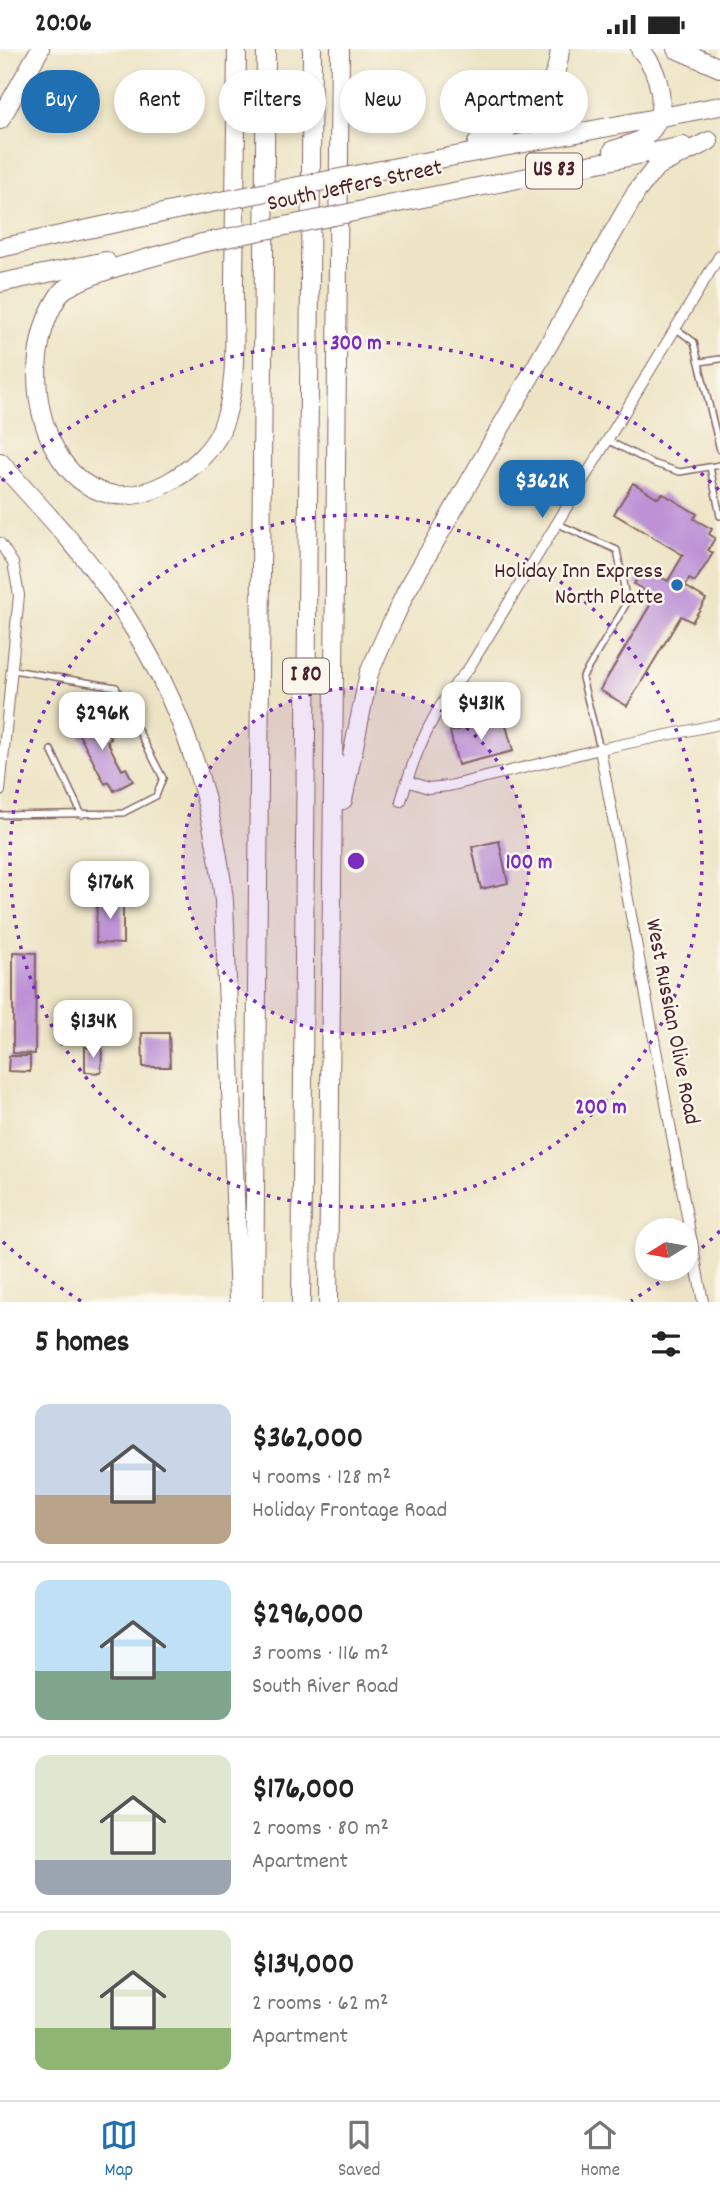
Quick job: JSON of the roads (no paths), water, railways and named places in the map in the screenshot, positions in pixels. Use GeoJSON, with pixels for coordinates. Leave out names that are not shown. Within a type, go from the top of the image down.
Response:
{"type":"FeatureCollection","features":[{"type":"Feature","properties":{"kind":"highway"},"geometry":{"type":"LineString","coordinates":[[0,120],[40,49]]}},
{"type":"Feature","properties":{"kind":"highway"},"geometry":{"type":"LineString","coordinates":[[42,461],[62,478],[95,490],[113,493],[149,491],[167,483],[196,463],[220,430],[232,374],[237,49]]}},
{"type":"Feature","properties":{"kind":"highway","name":"I 80"},"geometry":{"type":"LineString","coordinates":[[254,1302],[266,49]]}},
{"type":"Feature","properties":{"kind":"highway","name":"I 80"},"geometry":{"type":"LineString","coordinates":[[301,1302],[312,49]]}},
{"type":"Feature","properties":{"kind":"highway"},"geometry":{"type":"LineString","coordinates":[[328,1302],[341,49]]}},
{"type":"Feature","properties":{"kind":"highway"},"geometry":{"type":"LineString","coordinates":[[386,169],[504,133],[540,101],[550,84],[560,49]]}},
{"type":"Feature","properties":{"kind":"highway"},"geometry":{"type":"LineString","coordinates":[[512,179],[636,142],[649,134],[658,118],[657,79],[650,61],[640,49]]}},
{"type":"Feature","properties":{"kind":"highway"},"geometry":{"type":"LineString","coordinates":[[676,49],[720,68]]}},
{"type":"Feature","properties":{"kind":"highway","name":"South Jeffers Street"},"geometry":{"type":"LineString","coordinates":[[0,248],[195,206],[720,106]]}},
{"type":"Feature","properties":{"kind":"highway"},"geometry":{"type":"LineString","coordinates":[[332,908],[340,818],[354,732],[369,673],[406,592],[637,191],[656,167],[714,140]]}},
{"type":"Feature","properties":{"kind":"highway","name":"South Jeffers Street"},"geometry":{"type":"LineString","coordinates":[[0,283],[714,140]]}},
{"type":"Feature","properties":{"kind":"highway"},"geometry":{"type":"LineString","coordinates":[[0,258],[52,246],[87,230]]}},
{"type":"Feature","properties":{"kind":"highway"},"geometry":{"type":"LineString","coordinates":[[26,329],[46,302],[91,276],[202,243]]}},
{"type":"Feature","properties":{"kind":"highway"},"geometry":{"type":"LineString","coordinates":[[0,451],[59,529]]}},
{"type":"Feature","properties":{"kind":"highway"},"geometry":{"type":"LineString","coordinates":[[0,462],[107,587],[162,676],[191,746],[212,817],[224,901],[239,1302]]}},
{"type":"Feature","properties":{"kind":"street"},"geometry":{"type":"LineString","coordinates":[[401,801],[427,729],[446,692],[469,668],[720,255]]}},
{"type":"Feature","properties":{"kind":"street"},"geometry":{"type":"LineString","coordinates":[[0,791],[3,737],[13,670],[19,595],[13,563],[1,544]]}},
{"type":"Feature","properties":{"kind":"street"},"geometry":{"type":"LineString","coordinates":[[407,781],[428,787],[449,786],[600,749],[720,724]]}},
{"type":"Feature","properties":{"kind":"street","name":"West Russian Olive Road"},"geometry":{"type":"LineString","coordinates":[[600,749],[703,1302]]}},
{"type":"Feature","properties":{"kind":"lane"},"geometry":{"type":"LineString","coordinates":[[674,327],[694,342],[720,450]]}},
{"type":"Feature","properties":{"kind":"lane"},"geometry":{"type":"LineString","coordinates":[[700,362],[720,359]]}},
{"type":"Feature","properties":{"kind":"lane"},"geometry":{"type":"LineString","coordinates":[[607,439],[652,463],[680,472],[720,465]]}},
{"type":"Feature","properties":{"kind":"lane"},"geometry":{"type":"LineString","coordinates":[[710,467],[720,516]]}},
{"type":"Feature","properties":{"kind":"lane"},"geometry":{"type":"LineString","coordinates":[[558,524],[617,550],[627,603],[582,678],[600,749]]}},
{"type":"Feature","properties":{"kind":"lane"},"geometry":{"type":"LineString","coordinates":[[0,815],[123,813],[156,796],[163,778],[116,687],[13,670]]}},
{"type":"Feature","properties":{"kind":"lane"},"geometry":{"type":"LineString","coordinates":[[51,750],[82,815]]}},
{"type":"Feature","properties":{"kind":"place","name":"Holiday Inn Express North Platte"},"geometry":{"type":"Point","coordinates":[677,585]}}]}
